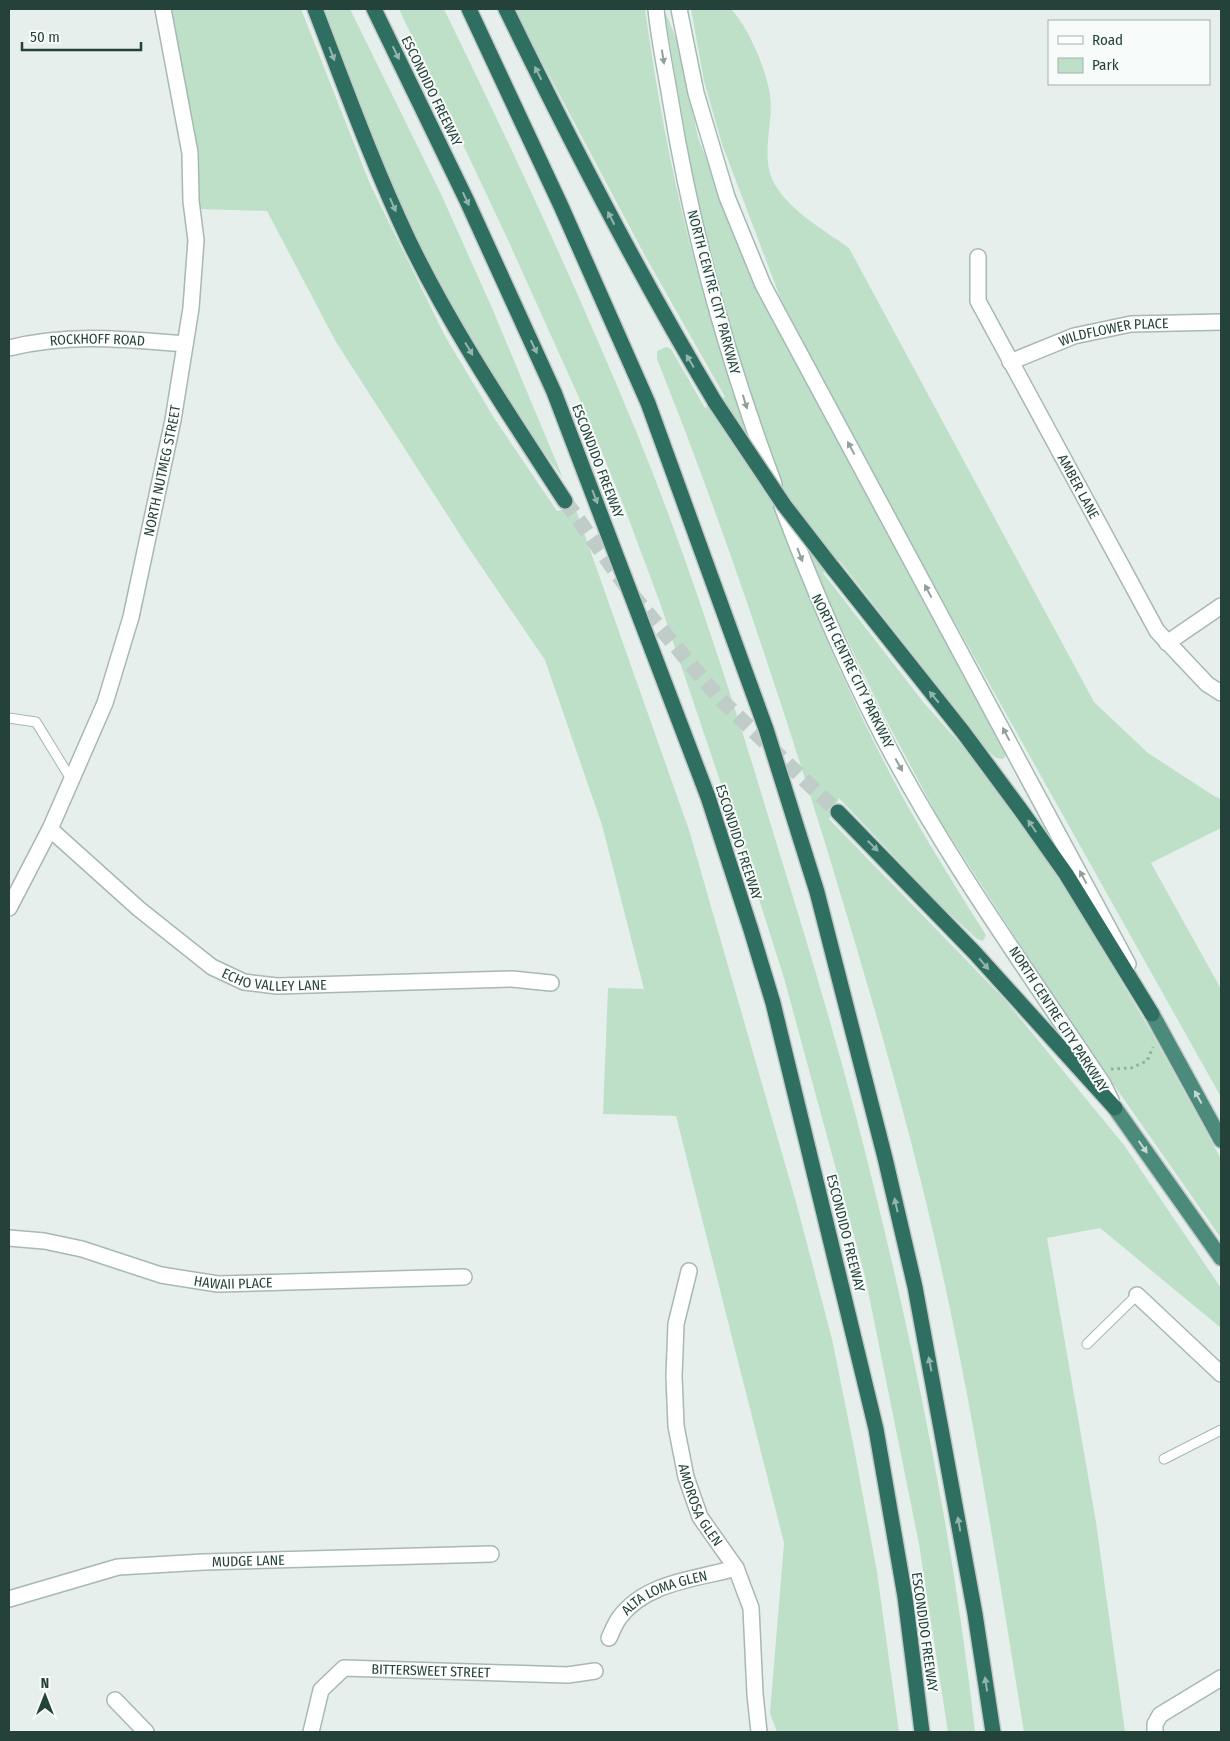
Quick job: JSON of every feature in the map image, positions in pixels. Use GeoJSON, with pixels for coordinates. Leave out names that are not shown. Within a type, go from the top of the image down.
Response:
{"type":"FeatureCollection","features":[{"type":"Feature","properties":{"kind":"highway"},"geometry":{"type":"LineString","coordinates":[[315,9],[362,132],[410,242],[451,319],[565,501]]}},
{"type":"Feature","properties":{"kind":"highway","name":"ESCONDIDO FREEWAY"},"geometry":{"type":"LineString","coordinates":[[374,9],[466,200],[554,392],[708,797],[752,930],[773,1004],[876,1429],[905,1597],[922,1732]]}},
{"type":"Feature","properties":{"kind":"highway"},"geometry":{"type":"LineString","coordinates":[[469,9],[561,206],[648,403],[766,729],[817,892],[885,1158],[915,1287],[975,1614],[993,1732]]}},
{"type":"Feature","properties":{"kind":"highway"},"geometry":{"type":"LineString","coordinates":[[506,9],[619,233],[668,324],[715,402],[784,505],[963,732],[1066,874],[1152,1014],[1221,1140]]}},
{"type":"Feature","properties":{"kind":"highway"},"geometry":{"type":"LineString","coordinates":[[838,812],[974,952],[1115,1108]]}},
{"type":"Feature","properties":{"kind":"highway","name":"NORTH CENTRE CITY PARKWAY"},"geometry":{"type":"LineString","coordinates":[[1115,1108],[1221,1258]]}},
{"type":"Feature","properties":{"kind":"street","name":"NORTH NUTMEG STREET"},"geometry":{"type":"LineString","coordinates":[[9,908],[50,829],[105,703],[131,617],[173,420],[191,308],[196,240],[191,200],[190,153],[163,9]]}},
{"type":"Feature","properties":{"kind":"street","name":"NORTH CENTRE CITY PARKWAY"},"geometry":{"type":"LineString","coordinates":[[656,9],[682,168],[708,282],[752,427],[812,586],[877,725],[904,773],[962,870],[1103,1084],[1115,1108]]}},
{"type":"Feature","properties":{"kind":"street"},"geometry":{"type":"LineString","coordinates":[[679,9],[696,93],[727,197],[763,285],[1113,934],[1152,1014]]}},
{"type":"Feature","properties":{"kind":"street","name":"AMBER LANE"},"geometry":{"type":"LineString","coordinates":[[978,256],[978,301],[1152,622],[1167,643],[1207,684],[1221,693]]}},
{"type":"Feature","properties":{"kind":"street","name":"WILDFLOWER PLACE"},"geometry":{"type":"LineString","coordinates":[[1010,362],[1074,336],[1132,324],[1221,322]]}},
{"type":"Feature","properties":{"kind":"street","name":"ROCKHOFF ROAD"},"geometry":{"type":"LineString","coordinates":[[9,348],[41,340],[97,337],[185,344]]}},
{"type":"Feature","properties":{"kind":"street"},"geometry":{"type":"LineString","coordinates":[[1167,643],[1221,606]]}},
{"type":"Feature","properties":{"kind":"street","name":"ECHO VALLEY LANE"},"geometry":{"type":"LineString","coordinates":[[50,829],[139,909],[212,967],[244,982],[277,986],[512,979],[551,983]]}},
{"type":"Feature","properties":{"kind":"street","name":"HAWAII PLACE"},"geometry":{"type":"LineString","coordinates":[[9,1238],[44,1241],[82,1249],[161,1275],[218,1284],[464,1277]]}},
{"type":"Feature","properties":{"kind":"street","name":"AMOROSA GLEN"},"geometry":{"type":"LineString","coordinates":[[689,1271],[676,1324],[674,1376],[676,1426],[686,1477],[700,1517],[736,1568],[751,1608],[754,1694],[759,1732]]}},
{"type":"Feature","properties":{"kind":"street"},"geometry":{"type":"LineString","coordinates":[[1137,1295],[1221,1374]]}},
{"type":"Feature","properties":{"kind":"street","name":"MUDGE LANE"},"geometry":{"type":"LineString","coordinates":[[9,1599],[118,1567],[204,1562],[491,1554]]}},
{"type":"Feature","properties":{"kind":"street","name":"ALTA LOMA GLEN"},"geometry":{"type":"LineString","coordinates":[[609,1638],[619,1618],[634,1602],[658,1588],[736,1568]]}},
{"type":"Feature","properties":{"kind":"street","name":"BITTERSWEET STREET"},"geometry":{"type":"LineString","coordinates":[[311,1732],[321,1690],[344,1668],[568,1675],[595,1671]]}},
{"type":"Feature","properties":{"kind":"street"},"geometry":{"type":"LineString","coordinates":[[1155,1732],[1155,1724],[1160,1715],[1221,1678]]}},
{"type":"Feature","properties":{"kind":"street"},"geometry":{"type":"LineString","coordinates":[[115,1700],[146,1732]]}},
{"type":"Feature","properties":{"kind":"lane"},"geometry":{"type":"LineString","coordinates":[[9,718],[36,722],[71,779]]}},
{"type":"Feature","properties":{"kind":"lane"},"geometry":{"type":"LineString","coordinates":[[1087,1344],[1137,1295]]}},
{"type":"Feature","properties":{"kind":"lane"},"geometry":{"type":"LineString","coordinates":[[1164,1459],[1221,1430]]}},
{"type":"Feature","properties":{"kind":"path"},"geometry":{"type":"LineString","coordinates":[[1104,1067],[1116,1070],[1131,1068],[1147,1061],[1154,1039]]}},
{"type":"Feature","properties":{"kind":"green space"},"geometry":{"type":"Polygon","coordinates":[[[171,9],[301,9],[370,184],[445,336],[494,418],[557,511],[568,509],[571,501],[570,493],[689,830],[796,1202],[832,1339],[855,1453],[877,1572],[899,1732],[777,1732],[770,1713],[784,1543],[676,1116],[603,1114],[608,988],[644,989],[602,825],[545,660],[468,547],[336,342],[267,211],[199,209],[196,157],[171,9]]]}},
{"type":"Feature","properties":{"kind":"green space"},"geometry":{"type":"Polygon","coordinates":[[[323,9],[350,9],[441,194],[492,308],[563,478],[537,443],[488,369],[423,254],[377,155],[323,9]]]}},
{"type":"Feature","properties":{"kind":"green space"},"geometry":{"type":"Polygon","coordinates":[[[399,9],[444,9],[591,324],[636,431],[694,585],[745,741],[818,980],[847,1082],[875,1192],[910,1345],[941,1499],[954,1576],[975,1732],[948,1732],[919,1544],[865,1276],[784,978],[744,852],[660,603],[625,509],[585,411],[508,240],[399,9]]]}},
{"type":"Feature","properties":{"kind":"green space"},"geometry":{"type":"Polygon","coordinates":[[[514,9],[645,9],[664,127],[690,244],[726,367],[767,487],[820,624],[850,692],[894,781],[919,826],[986,935],[983,941],[977,939],[940,905],[839,798],[829,819],[1005,1000],[1124,1145],[1221,1288],[1221,1328],[1100,1228],[1047,1238],[1096,1522],[1125,1732],[1024,1732],[965,1383],[929,1214],[902,1108],[842,898],[787,723],[725,540],[657,359],[657,351],[666,347],[671,349],[705,408],[725,397],[644,254],[514,9]]]}},
{"type":"Feature","properties":{"kind":"green space"},"geometry":{"type":"Polygon","coordinates":[[[664,9],[678,43],[698,137],[755,288],[1002,745],[1006,755],[1003,759],[996,758],[986,749],[839,560],[823,573],[924,703],[982,768],[1071,897],[1153,1035],[1221,1159],[1221,1238],[1067,1018],[939,819],[884,716],[814,571],[758,422],[727,319],[699,213],[664,9]]]}},
{"type":"Feature","properties":{"kind":"green space"},"geometry":{"type":"Polygon","coordinates":[[[691,9],[731,9],[744,27],[761,61],[770,95],[768,158],[772,179],[786,200],[806,218],[849,248],[1094,702],[1148,753],[1221,799],[1221,828],[1151,863],[1221,989],[1221,1097],[843,423],[780,297],[722,144],[704,81],[691,9]]]}},
{"type":"Feature","properties":{"kind":"tunnel"},"geometry":{"type":"LineString","coordinates":[[565,501],[630,592],[719,698],[838,812]]}}]}
